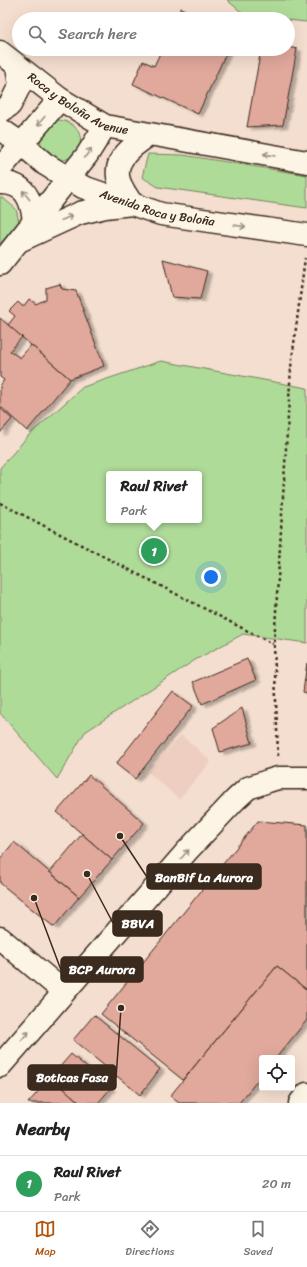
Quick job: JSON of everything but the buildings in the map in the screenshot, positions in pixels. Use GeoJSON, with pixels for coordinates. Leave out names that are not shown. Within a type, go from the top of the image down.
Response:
{"type":"FeatureCollection","features":[{"type":"Feature","properties":{"kind":"main road","name":"Roca y Boloña Avenue"},"geometry":{"type":"LineString","coordinates":[[0,52],[60,99],[105,126],[149,135]]}},
{"type":"Feature","properties":{"kind":"main road"},"geometry":{"type":"LineString","coordinates":[[0,112],[10,105],[20,85],[17,66]]}},
{"type":"Feature","properties":{"kind":"main road"},"geometry":{"type":"LineString","coordinates":[[0,169],[60,99]]}},
{"type":"Feature","properties":{"kind":"main road"},"geometry":{"type":"LineString","coordinates":[[0,264],[69,179],[87,155],[105,126]]}},
{"type":"Feature","properties":{"kind":"main road"},"geometry":{"type":"LineString","coordinates":[[0,129],[22,144]]}},
{"type":"Feature","properties":{"kind":"main road"},"geometry":{"type":"LineString","coordinates":[[19,241],[80,213],[105,207],[132,204],[122,189],[117,175],[121,160],[133,147],[149,135],[307,162]]}},
{"type":"Feature","properties":{"kind":"main road","name":"Avenida Roca y Boloña"},"geometry":{"type":"LineString","coordinates":[[22,144],[45,164],[83,187],[160,214],[306,244]]}},
{"type":"Feature","properties":{"kind":"main road"},"geometry":{"type":"LineString","coordinates":[[0,183],[18,186],[28,195],[34,222]]}},
{"type":"Feature","properties":{"kind":"main road"},"geometry":{"type":"LineString","coordinates":[[0,1066],[234,800],[248,788],[278,778],[307,778]]}},
{"type":"Feature","properties":{"kind":"main road"},"geometry":{"type":"LineString","coordinates":[[0,938],[64,992]]}},
{"type":"Feature","properties":{"kind":"main road"},"geometry":{"type":"LineString","coordinates":[[300,1103],[307,1094]]}},
{"type":"Feature","properties":{"kind":"path"},"geometry":{"type":"LineString","coordinates":[[278,778],[274,644],[291,367],[306,244]]}},
{"type":"Feature","properties":{"kind":"path"},"geometry":{"type":"LineString","coordinates":[[0,504],[274,644]]}},
{"type":"Feature","properties":{"kind":"shaded area"},"geometry":{"type":"Polygon","coordinates":[[[181,735],[211,761],[179,799],[148,772],[181,735]]]}},
{"type":"Feature","properties":{"kind":"green space"},"geometry":{"type":"Polygon","coordinates":[[[227,0],[307,0],[307,22],[295,21],[295,12],[241,12],[227,0]]]}},
{"type":"Feature","properties":{"kind":"green space"},"geometry":{"type":"Polygon","coordinates":[[[59,120],[68,122],[75,127],[79,133],[80,140],[76,153],[69,158],[60,161],[49,155],[44,150],[40,137],[52,121],[59,120]]]}},
{"type":"Feature","properties":{"kind":"green space"},"geometry":{"type":"Polygon","coordinates":[[[148,154],[183,155],[307,175],[307,208],[158,187],[142,177],[148,154]]]}},
{"type":"Feature","properties":{"kind":"green space"},"geometry":{"type":"Polygon","coordinates":[[[0,197],[16,209],[19,222],[0,244],[0,197]]]}},
{"type":"Feature","properties":{"kind":"green space"},"geometry":{"type":"Polygon","coordinates":[[[161,361],[307,388],[307,643],[243,634],[195,660],[85,732],[57,779],[0,713],[0,468],[29,435],[83,387],[161,361]]]}},
{"type":"Feature","properties":{"kind":"place","name":"Raul Rivet"},"geometry":{"type":"Point","coordinates":[154,551]}},
{"type":"Feature","properties":{"kind":"place","name":"BanBif La Aurora"},"geometry":{"type":"Point","coordinates":[120,836]}},
{"type":"Feature","properties":{"kind":"place","name":"BBVA"},"geometry":{"type":"Point","coordinates":[87,874]}},
{"type":"Feature","properties":{"kind":"place","name":"BCP Aurora"},"geometry":{"type":"Point","coordinates":[34,898]}},
{"type":"Feature","properties":{"kind":"place","name":"Boticas Fasa"},"geometry":{"type":"Point","coordinates":[121,1008]}}]}
